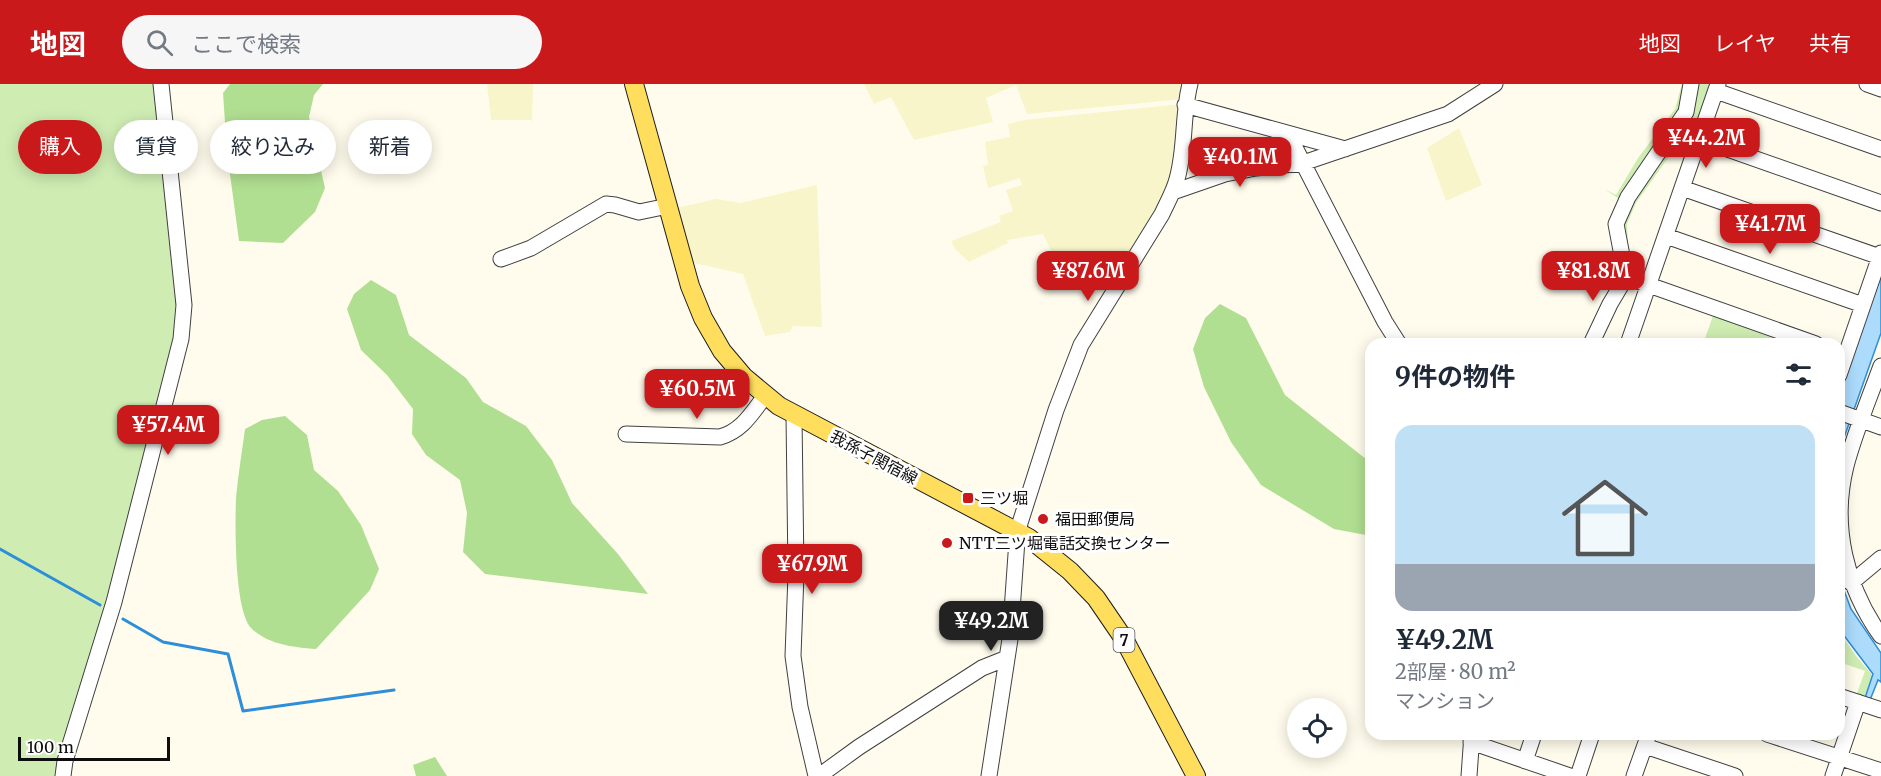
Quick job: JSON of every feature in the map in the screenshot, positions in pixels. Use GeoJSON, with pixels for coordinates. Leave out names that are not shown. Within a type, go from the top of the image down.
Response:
{"type":"FeatureCollection","features":[{"type":"Feature","properties":{"kind":"main road","name":"我孫子関宿線"},"geometry":{"type":"LineString","coordinates":[[634,84],[690,286],[703,318],[730,362],[765,396],[794,416],[1018,532],[1038,544],[1070,571],[1104,608],[1124,639],[1196,776]]}},
{"type":"Feature","properties":{"kind":"street"},"geometry":{"type":"LineString","coordinates":[[63,776],[65,761],[114,602],[181,339],[184,305],[161,84]]}},
{"type":"Feature","properties":{"kind":"street"},"geometry":{"type":"LineString","coordinates":[[989,776],[1010,639],[1018,532],[1056,410],[1081,345],[1162,214],[1173,192],[1178,178],[1185,105],[1190,84]]}},
{"type":"Feature","properties":{"kind":"street"},"geometry":{"type":"LineString","coordinates":[[1173,192],[1225,174],[1256,168],[1303,164],[1448,114],[1495,84]]}},
{"type":"Feature","properties":{"kind":"street"},"geometry":{"type":"LineString","coordinates":[[1594,338],[1626,277],[1616,224],[1628,197],[1686,112],[1692,84]]}},
{"type":"Feature","properties":{"kind":"street"},"geometry":{"type":"LineString","coordinates":[[1867,84],[1881,89]]}},
{"type":"Feature","properties":{"kind":"street"},"geometry":{"type":"LineString","coordinates":[[1635,338],[1648,285],[1717,88],[1881,149]]}},
{"type":"Feature","properties":{"kind":"street"},"geometry":{"type":"LineString","coordinates":[[1185,105],[1345,149]]}},
{"type":"Feature","properties":{"kind":"street"},"geometry":{"type":"LineString","coordinates":[[1288,134],[1385,322],[1396,338]]}},
{"type":"Feature","properties":{"kind":"street"},"geometry":{"type":"LineString","coordinates":[[1699,139],[1881,203]]}},
{"type":"Feature","properties":{"kind":"street"},"geometry":{"type":"LineString","coordinates":[[1682,188],[1880,255],[1845,348]]}},
{"type":"Feature","properties":{"kind":"street"},"geometry":{"type":"LineString","coordinates":[[501,259],[531,248],[606,204],[639,212],[668,206]]}},
{"type":"Feature","properties":{"kind":"street"},"geometry":{"type":"LineString","coordinates":[[1666,236],[1863,305]]}},
{"type":"Feature","properties":{"kind":"street"},"geometry":{"type":"LineString","coordinates":[[1626,277],[1799,338]]}},
{"type":"Feature","properties":{"kind":"street"},"geometry":{"type":"LineString","coordinates":[[1845,471],[1851,416],[1881,366]]}},
{"type":"Feature","properties":{"kind":"street"},"geometry":{"type":"LineString","coordinates":[[626,434],[720,437],[728,435],[745,423],[765,396]]}},
{"type":"Feature","properties":{"kind":"street"},"geometry":{"type":"LineString","coordinates":[[794,416],[796,574],[793,656],[800,707],[818,776],[982,668],[1007,658]]}},
{"type":"Feature","properties":{"kind":"street"},"geometry":{"type":"LineString","coordinates":[[1851,416],[1881,427]]}},
{"type":"Feature","properties":{"kind":"street"},"geometry":{"type":"LineString","coordinates":[[1851,583],[1881,558]]}},
{"type":"Feature","properties":{"kind":"street"},"geometry":{"type":"LineString","coordinates":[[1845,560],[1851,583],[1871,622],[1881,636]]}},
{"type":"Feature","properties":{"kind":"street"},"geometry":{"type":"LineString","coordinates":[[1845,698],[1881,710]]}},
{"type":"Feature","properties":{"kind":"street"},"geometry":{"type":"LineString","coordinates":[[1845,740],[1858,702]]}},
{"type":"Feature","properties":{"kind":"street"},"geometry":{"type":"LineString","coordinates":[[1469,776],[1472,740]]}},
{"type":"Feature","properties":{"kind":"street"},"geometry":{"type":"LineString","coordinates":[[1477,740],[1525,761],[1570,776]]}},
{"type":"Feature","properties":{"kind":"street"},"geometry":{"type":"LineString","coordinates":[[1525,761],[1532,740]]}},
{"type":"Feature","properties":{"kind":"street"},"geometry":{"type":"LineString","coordinates":[[1578,776],[1591,740]]}},
{"type":"Feature","properties":{"kind":"street"},"geometry":{"type":"LineString","coordinates":[[1634,776],[1647,740],[1735,776]]}},
{"type":"Feature","properties":{"kind":"street"},"geometry":{"type":"LineString","coordinates":[[1786,740],[1881,771]]}},
{"type":"Feature","properties":{"kind":"street"},"geometry":{"type":"LineString","coordinates":[[1833,776],[1845,740]]}},
{"type":"Feature","properties":{"kind":"shaded area"},"geometry":{"type":"Polygon","coordinates":[[[487,84],[533,84],[532,123],[531,120],[491,120],[487,84]]]}},
{"type":"Feature","properties":{"kind":"shaded area"},"geometry":{"type":"Polygon","coordinates":[[[864,84],[1184,84],[1183,99],[1027,114],[1016,85],[986,98],[993,122],[914,140],[891,97],[874,104],[864,84]]]}},
{"type":"Feature","properties":{"kind":"shaded area"},"geometry":{"type":"Polygon","coordinates":[[[1182,104],[1172,182],[1128,260],[1057,286],[1044,262],[1054,257],[1043,234],[1007,240],[1008,243],[969,262],[955,249],[951,241],[1001,222],[999,216],[1013,211],[1006,190],[1022,185],[1020,178],[988,188],[983,166],[988,165],[985,142],[1010,137],[1008,124],[1024,120],[1182,104]]]}},
{"type":"Feature","properties":{"kind":"shaded area"},"geometry":{"type":"Polygon","coordinates":[[[1459,128],[1482,185],[1446,201],[1427,148],[1459,128]]]}},
{"type":"Feature","properties":{"kind":"shaded area"},"geometry":{"type":"Polygon","coordinates":[[[817,185],[822,327],[793,326],[790,332],[765,336],[743,274],[690,262],[673,209],[715,199],[741,203],[817,185]]]}},
{"type":"Feature","properties":{"kind":"green space"},"geometry":{"type":"Polygon","coordinates":[[[0,84],[155,84],[159,120],[114,120],[114,174],[164,174],[178,313],[177,330],[137,495],[57,776],[0,776],[0,84]]]}},
{"type":"Feature","properties":{"kind":"green space"},"geometry":{"type":"Polygon","coordinates":[[[230,84],[323,84],[314,95],[310,120],[225,120],[223,93],[230,84]]]}},
{"type":"Feature","properties":{"kind":"green space"},"geometry":{"type":"Polygon","coordinates":[[[1682,84],[1687,84],[1682,109],[1621,200],[1604,189],[1616,195],[1638,158],[1675,109],[1682,84]]]}},
{"type":"Feature","properties":{"kind":"green space"},"geometry":{"type":"Polygon","coordinates":[[[1696,84],[1713,84],[1689,153],[1673,151],[1636,203],[1627,224],[1629,270],[1621,224],[1696,84]]]}},
{"type":"Feature","properties":{"kind":"green space"},"geometry":{"type":"Polygon","coordinates":[[[230,174],[322,174],[325,188],[315,212],[283,243],[239,241],[230,174]]]}},
{"type":"Feature","properties":{"kind":"green space"},"geometry":{"type":"Polygon","coordinates":[[[371,280],[396,295],[409,335],[466,378],[483,402],[526,426],[552,460],[572,503],[618,554],[648,594],[485,574],[463,552],[467,513],[460,480],[426,455],[412,434],[413,409],[387,375],[361,350],[347,309],[354,294],[371,280]]]}},
{"type":"Feature","properties":{"kind":"green space"},"geometry":{"type":"Polygon","coordinates":[[[1220,304],[1246,318],[1285,395],[1365,458],[1365,535],[1334,529],[1261,485],[1231,442],[1204,387],[1193,349],[1205,318],[1220,304]]]}},
{"type":"Feature","properties":{"kind":"green space"},"geometry":{"type":"Polygon","coordinates":[[[1714,313],[1779,335],[1778,338],[1705,338],[1714,313]]]}},
{"type":"Feature","properties":{"kind":"green space"},"geometry":{"type":"Polygon","coordinates":[[[285,416],[307,435],[314,470],[338,491],[361,525],[379,569],[370,590],[316,649],[274,642],[252,629],[246,620],[239,587],[236,498],[245,429],[262,420],[285,416]]]}},
{"type":"Feature","properties":{"kind":"green space"},"geometry":{"type":"Polygon","coordinates":[[[1845,640],[1873,676],[1864,699],[1856,696],[1865,671],[1845,664],[1845,640]]]}},
{"type":"Feature","properties":{"kind":"green space"},"geometry":{"type":"Polygon","coordinates":[[[435,757],[447,776],[416,776],[413,765],[435,757]]]}},
{"type":"Feature","properties":{"kind":"water"},"geometry":{"type":"Polygon","coordinates":[[[1881,272],[1881,333],[1845,435],[1845,377],[1881,272]]]}},
{"type":"Feature","properties":{"kind":"water"},"geometry":{"type":"Polygon","coordinates":[[[1845,593],[1851,609],[1881,653],[1881,682],[1878,680],[1870,700],[1865,698],[1873,674],[1845,637],[1845,593]]]}},
{"type":"Feature","properties":{"kind":"waterway"},"geometry":{"type":"LineString","coordinates":[[0,549],[100,605]]}},
{"type":"Feature","properties":{"kind":"waterway"},"geometry":{"type":"LineString","coordinates":[[123,619],[163,642],[228,654],[243,711],[394,690]]}},
{"type":"Feature","properties":{"kind":"place","name":"三ツ堀"},"geometry":{"type":"Point","coordinates":[968,498]}},
{"type":"Feature","properties":{"kind":"place","name":"福田郵便局"},"geometry":{"type":"Point","coordinates":[1043,519]}},
{"type":"Feature","properties":{"kind":"place","name":"NTT三ツ堀電話交換センター"},"geometry":{"type":"Point","coordinates":[947,543]}}]}
